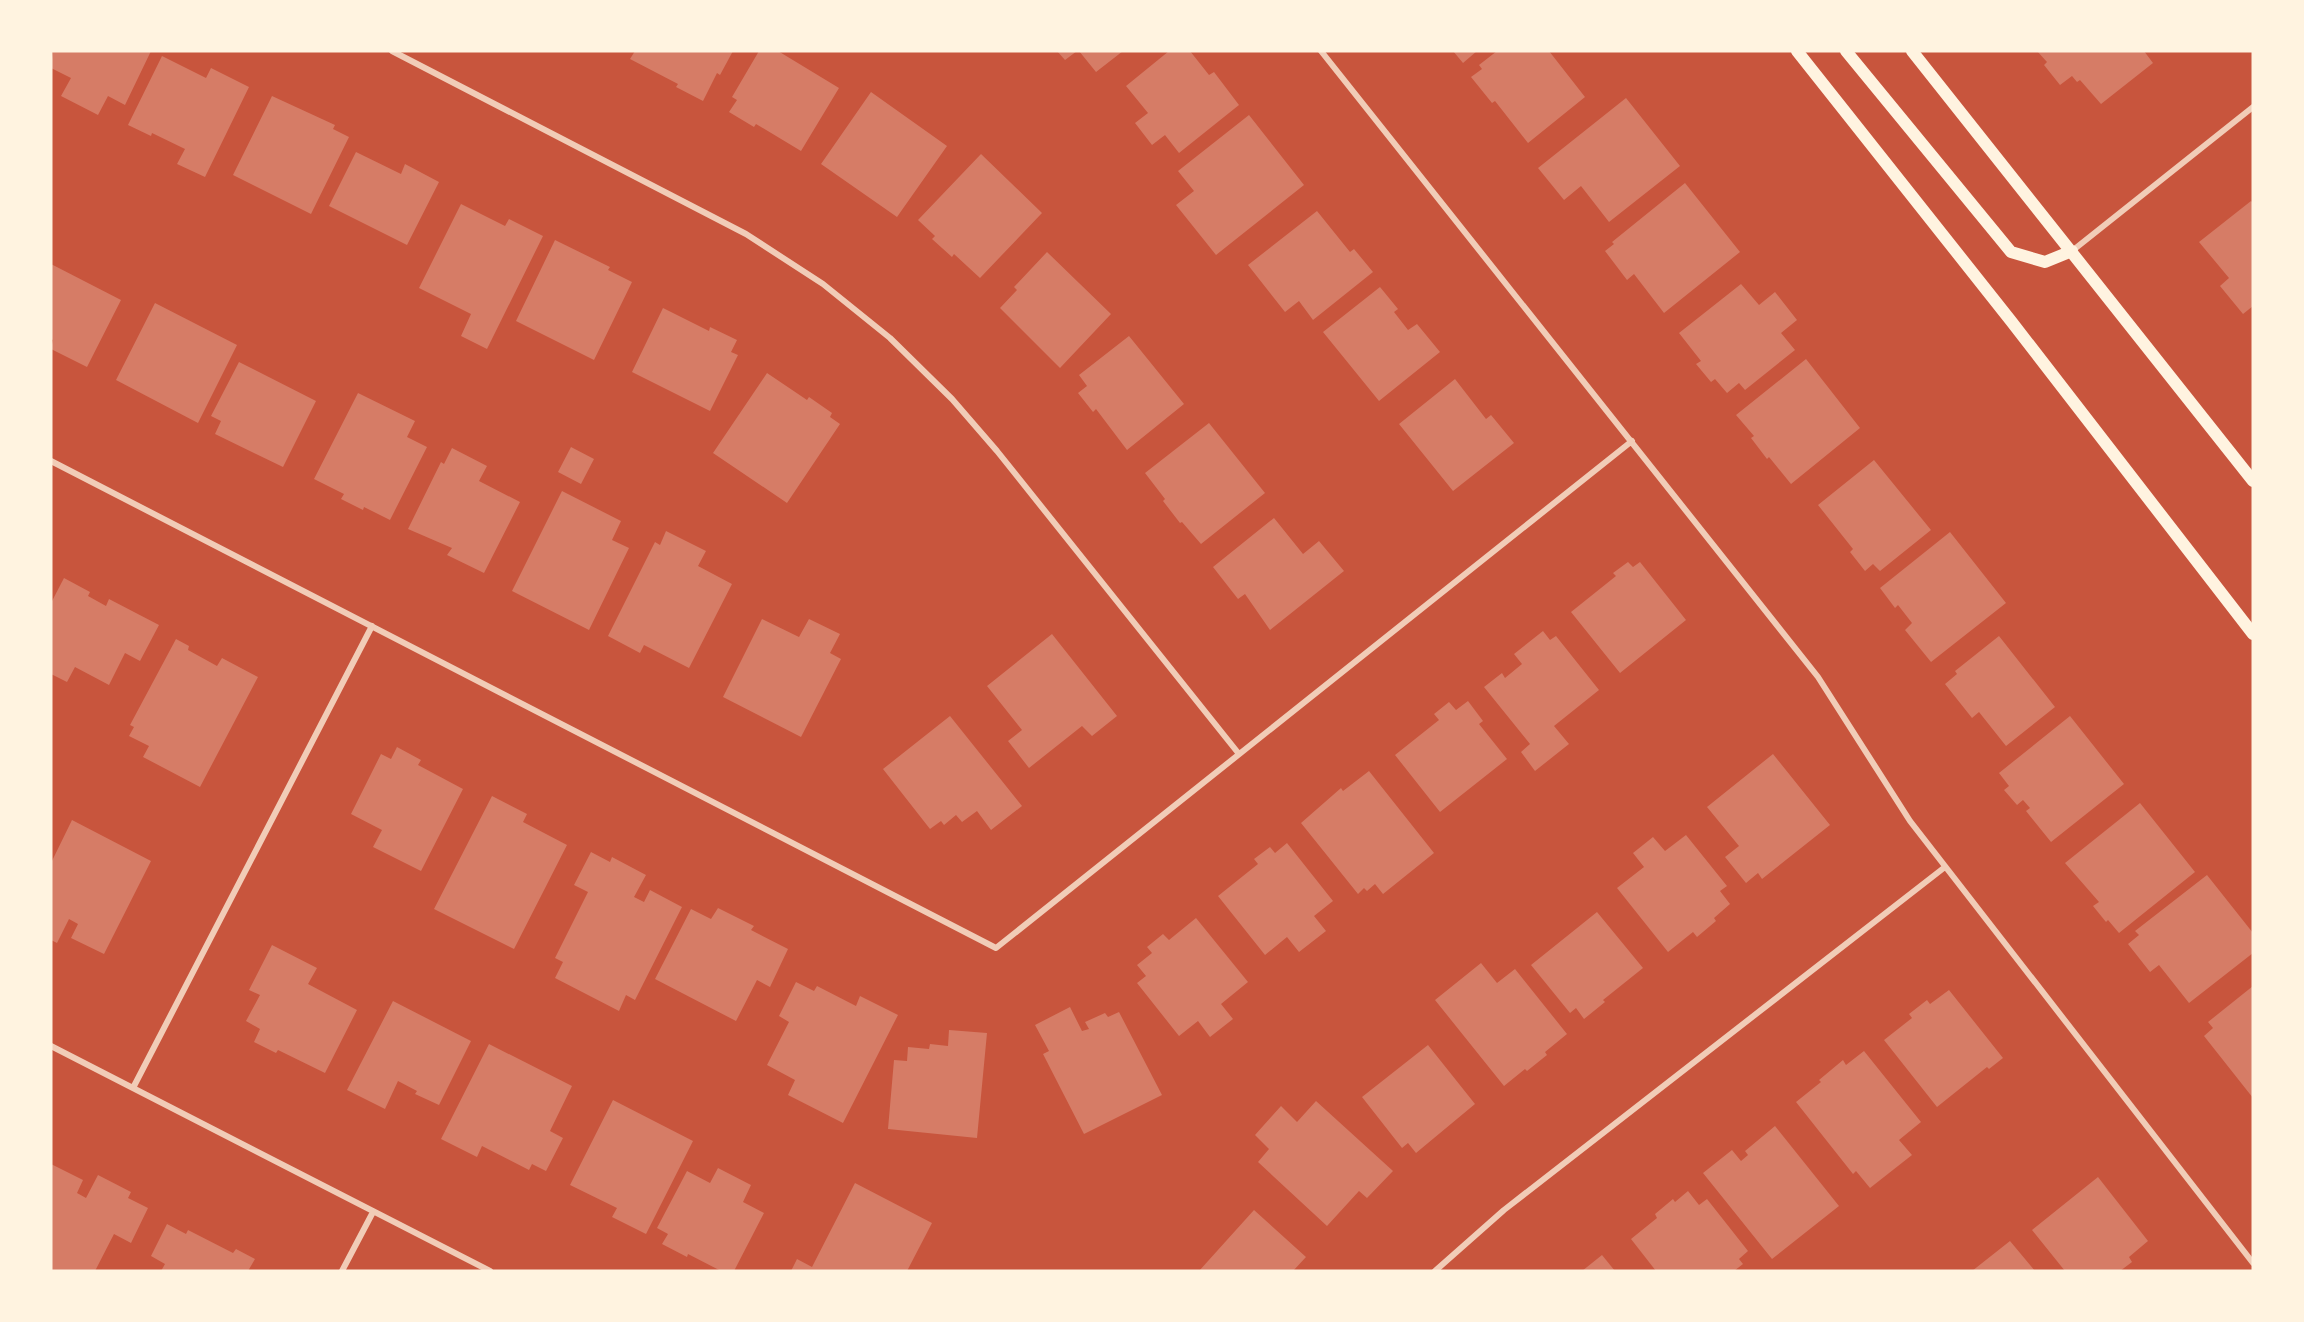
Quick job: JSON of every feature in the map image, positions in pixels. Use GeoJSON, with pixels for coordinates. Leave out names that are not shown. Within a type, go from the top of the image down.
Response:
{"type":"FeatureCollection","features":[{"type":"Feature","properties":{"kind":"main road"},"geometry":{"type":"LineString","coordinates":[[1797,51],[2011,321],[2253,634]]}},
{"type":"Feature","properties":{"kind":"main road"},"geometry":{"type":"LineString","coordinates":[[1846,51],[2011,252],[2045,262],[2072,251]]}},
{"type":"Feature","properties":{"kind":"main road"},"geometry":{"type":"LineString","coordinates":[[1912,51],[2253,481]]}},
{"type":"Feature","properties":{"kind":"street"},"geometry":{"type":"LineString","coordinates":[[392,51],[746,234],[823,284],[890,338],[952,399],[997,451],[1239,754]]}},
{"type":"Feature","properties":{"kind":"street"},"geometry":{"type":"LineString","coordinates":[[1321,51],[1818,677],[1910,820],[2253,1263]]}},
{"type":"Feature","properties":{"kind":"street"},"geometry":{"type":"LineString","coordinates":[[2072,251],[2253,107]]}},
{"type":"Feature","properties":{"kind":"street"},"geometry":{"type":"LineString","coordinates":[[51,461],[996,948],[1632,441]]}},
{"type":"Feature","properties":{"kind":"street"},"geometry":{"type":"LineString","coordinates":[[133,1088],[372,626]]}},
{"type":"Feature","properties":{"kind":"street"},"geometry":{"type":"LineString","coordinates":[[1435,1271],[1504,1210],[1945,867]]}},
{"type":"Feature","properties":{"kind":"street"},"geometry":{"type":"LineString","coordinates":[[51,1046],[490,1271]]}},
{"type":"Feature","properties":{"kind":"street"},"geometry":{"type":"LineString","coordinates":[[342,1271],[373,1212]]}},
{"type":"Feature","properties":{"kind":"building"},"geometry":{"type":"Polygon","coordinates":[[[53,51],[151,51],[125,105],[108,96],[98,115],[61,96],[71,78],[51,68],[53,51]]]}},
{"type":"Feature","properties":{"kind":"building"},"geometry":{"type":"Polygon","coordinates":[[[635,51],[733,51],[720,75],[717,73],[703,101],[676,87],[678,84],[630,59],[635,51]]]}},
{"type":"Feature","properties":{"kind":"building"},"geometry":{"type":"Polygon","coordinates":[[[759,51],[778,51],[839,88],[801,151],[756,124],[754,127],[729,112],[737,100],[732,97],[759,51]]]}},
{"type":"Feature","properties":{"kind":"building"},"geometry":{"type":"Polygon","coordinates":[[[1057,51],[1077,51],[1065,60],[1057,51]]]}},
{"type":"Feature","properties":{"kind":"building"},"geometry":{"type":"Polygon","coordinates":[[[1079,51],[1123,51],[1096,72],[1079,51]]]}},
{"type":"Feature","properties":{"kind":"building"},"geometry":{"type":"Polygon","coordinates":[[[1169,51],[1190,51],[1209,75],[1214,72],[1239,105],[1179,153],[1165,135],[1152,145],[1135,123],[1148,113],[1126,86],[1169,51]]]}},
{"type":"Feature","properties":{"kind":"building"},"geometry":{"type":"Polygon","coordinates":[[[1453,51],[1477,51],[1463,63],[1453,51]]]}},
{"type":"Feature","properties":{"kind":"building"},"geometry":{"type":"Polygon","coordinates":[[[1497,51],[1549,51],[1585,97],[1528,143],[1495,101],[1492,103],[1471,77],[1482,69],[1479,65],[1497,51]]]}},
{"type":"Feature","properties":{"kind":"building"},"geometry":{"type":"Polygon","coordinates":[[[2037,51],[2144,51],[2153,63],[2101,104],[2080,80],[2077,82],[2072,76],[2060,85],[2044,65],[2047,62],[2037,51]]]}},
{"type":"Feature","properties":{"kind":"building"},"geometry":{"type":"Polygon","coordinates":[[[162,56],[206,78],[211,68],[249,87],[205,177],[177,164],[185,149],[152,133],[151,136],[128,125],[162,56]]]}},
{"type":"Feature","properties":{"kind":"building"},"geometry":{"type":"Polygon","coordinates":[[[871,92],[947,146],[897,217],[821,164],[871,92]]]}},
{"type":"Feature","properties":{"kind":"building"},"geometry":{"type":"Polygon","coordinates":[[[272,96],[335,125],[333,129],[349,137],[311,214],[233,175],[272,96]]]}},
{"type":"Feature","properties":{"kind":"building"},"geometry":{"type":"Polygon","coordinates":[[[1626,98],[1680,166],[1609,222],[1581,186],[1564,200],[1538,168],[1626,98]]]}},
{"type":"Feature","properties":{"kind":"building"},"geometry":{"type":"Polygon","coordinates":[[[1249,115],[1304,185],[1216,255],[1176,205],[1194,191],[1178,171],[1249,115]]]}},
{"type":"Feature","properties":{"kind":"building"},"geometry":{"type":"Polygon","coordinates":[[[356,152],[401,174],[405,164],[439,182],[407,245],[329,206],[356,152]]]}},
{"type":"Feature","properties":{"kind":"building"},"geometry":{"type":"Polygon","coordinates":[[[981,154],[1042,213],[980,278],[954,254],[952,257],[932,239],[935,236],[918,220],[981,154]]]}},
{"type":"Feature","properties":{"kind":"building"},"geometry":{"type":"Polygon","coordinates":[[[1685,183],[1740,252],[1664,313],[1634,274],[1627,280],[1605,251],[1614,244],[1612,242],[1685,183]]]}},
{"type":"Feature","properties":{"kind":"building"},"geometry":{"type":"Polygon","coordinates":[[[2251,201],[2253,203],[2253,306],[2243,314],[2220,286],[2229,278],[2199,242],[2251,201]]]}},
{"type":"Feature","properties":{"kind":"building"},"geometry":{"type":"Polygon","coordinates":[[[461,204],[505,226],[509,219],[543,236],[487,349],[461,336],[471,314],[419,288],[461,204]]]}},
{"type":"Feature","properties":{"kind":"building"},"geometry":{"type":"Polygon","coordinates":[[[1317,211],[1350,252],[1354,249],[1373,272],[1313,320],[1299,301],[1285,312],[1248,265],[1317,211]]]}},
{"type":"Feature","properties":{"kind":"building"},"geometry":{"type":"Polygon","coordinates":[[[555,240],[610,267],[608,270],[632,282],[594,360],[516,321],[555,240]]]}},
{"type":"Feature","properties":{"kind":"building"},"geometry":{"type":"Polygon","coordinates":[[[1047,252],[1111,314],[1060,368],[1000,308],[1017,290],[1014,287],[1047,252]]]}},
{"type":"Feature","properties":{"kind":"building"},"geometry":{"type":"Polygon","coordinates":[[[51,264],[121,300],[87,367],[51,349],[53,340],[51,339],[51,264]]]}},
{"type":"Feature","properties":{"kind":"building"},"geometry":{"type":"Polygon","coordinates":[[[1741,284],[1759,305],[1775,292],[1797,320],[1781,333],[1795,350],[1745,390],[1739,383],[1727,393],[1715,379],[1711,382],[1696,364],[1701,361],[1679,333],[1741,284]]]}},
{"type":"Feature","properties":{"kind":"building"},"geometry":{"type":"Polygon","coordinates":[[[1380,287],[1398,309],[1394,312],[1408,330],[1417,324],[1440,352],[1379,401],[1323,332],[1380,287]]]}},
{"type":"Feature","properties":{"kind":"building"},"geometry":{"type":"Polygon","coordinates":[[[155,303],[237,345],[198,423],[116,380],[155,303]]]}},
{"type":"Feature","properties":{"kind":"building"},"geometry":{"type":"Polygon","coordinates":[[[663,308],[709,331],[710,327],[737,340],[731,352],[738,355],[710,411],[632,372],[663,308]]]}},
{"type":"Feature","properties":{"kind":"building"},"geometry":{"type":"Polygon","coordinates":[[[1129,336],[1184,404],[1127,450],[1096,409],[1093,412],[1078,393],[1087,386],[1079,375],[1129,336]]]}},
{"type":"Feature","properties":{"kind":"building"},"geometry":{"type":"Polygon","coordinates":[[[1806,359],[1860,428],[1791,484],[1769,457],[1767,459],[1751,438],[1754,436],[1736,415],[1806,359]]]}},
{"type":"Feature","properties":{"kind":"building"},"geometry":{"type":"Polygon","coordinates":[[[239,362],[316,401],[283,467],[215,434],[221,421],[211,416],[239,362]]]}},
{"type":"Feature","properties":{"kind":"building"},"geometry":{"type":"Polygon","coordinates":[[[767,373],[807,400],[809,397],[832,413],[830,417],[840,424],[787,503],[713,453],[767,373]]]}},
{"type":"Feature","properties":{"kind":"building"},"geometry":{"type":"Polygon","coordinates":[[[1455,379],[1486,419],[1491,415],[1514,443],[1453,491],[1399,424],[1455,379]]]}},
{"type":"Feature","properties":{"kind":"building"},"geometry":{"type":"Polygon","coordinates":[[[358,393],[415,421],[407,437],[427,447],[390,520],[341,499],[344,494],[314,479],[358,393]]]}},
{"type":"Feature","properties":{"kind":"building"},"geometry":{"type":"Polygon","coordinates":[[[1209,423],[1265,493],[1201,544],[1182,522],[1180,523],[1145,473],[1209,423]]]}},
{"type":"Feature","properties":{"kind":"building"},"geometry":{"type":"Polygon","coordinates":[[[571,447],[594,459],[581,484],[558,472],[571,447]]]}},
{"type":"Feature","properties":{"kind":"building"},"geometry":{"type":"Polygon","coordinates":[[[452,448],[487,466],[479,481],[520,502],[484,573],[447,555],[452,548],[408,529],[441,462],[444,464],[452,448]]]}},
{"type":"Feature","properties":{"kind":"building"},"geometry":{"type":"Polygon","coordinates":[[[1874,460],[1931,530],[1880,571],[1873,564],[1865,571],[1850,552],[1853,549],[1818,505],[1874,460]]]}},
{"type":"Feature","properties":{"kind":"building"},"geometry":{"type":"Polygon","coordinates":[[[562,491],[621,521],[612,540],[629,548],[589,630],[512,591],[562,491]]]}},
{"type":"Feature","properties":{"kind":"building"},"geometry":{"type":"Polygon","coordinates":[[[1274,518],[1303,554],[1319,541],[1344,571],[1270,630],[1245,594],[1238,599],[1213,567],[1274,518]]]}},
{"type":"Feature","properties":{"kind":"building"},"geometry":{"type":"Polygon","coordinates":[[[666,531],[706,551],[698,566],[732,584],[689,668],[644,645],[640,653],[608,636],[655,542],[660,545],[666,531]]]}},
{"type":"Feature","properties":{"kind":"building"},"geometry":{"type":"Polygon","coordinates":[[[1950,532],[2006,603],[1931,662],[1905,630],[1912,623],[1898,605],[1895,608],[1880,588],[1950,532]]]}},
{"type":"Feature","properties":{"kind":"building"},"geometry":{"type":"Polygon","coordinates":[[[1628,562],[1633,567],[1640,562],[1686,620],[1620,673],[1571,612],[1616,576],[1613,573],[1628,562]]]}},
{"type":"Feature","properties":{"kind":"building"},"geometry":{"type":"Polygon","coordinates":[[[64,578],[90,592],[88,596],[106,606],[109,599],[159,625],[140,661],[125,653],[109,685],[75,667],[67,682],[51,674],[51,603],[64,578]]]}},
{"type":"Feature","properties":{"kind":"building"},"geometry":{"type":"Polygon","coordinates":[[[762,619],[799,637],[809,619],[840,634],[830,653],[841,659],[801,737],[723,697],[762,619]]]}},
{"type":"Feature","properties":{"kind":"building"},"geometry":{"type":"Polygon","coordinates":[[[1543,631],[1550,640],[1556,636],[1599,690],[1554,726],[1569,744],[1535,771],[1521,752],[1530,744],[1484,687],[1502,673],[1505,678],[1522,664],[1514,654],[1543,631]]]}},
{"type":"Feature","properties":{"kind":"building"},"geometry":{"type":"Polygon","coordinates":[[[1052,634],[1117,716],[1092,736],[1082,726],[1029,768],[1008,741],[1022,730],[987,686],[1052,634]]]}},
{"type":"Feature","properties":{"kind":"building"},"geometry":{"type":"Polygon","coordinates":[[[1999,636],[2055,707],[2006,746],[1979,712],[1972,718],[1945,684],[1957,674],[1955,671],[1999,636]]]}},
{"type":"Feature","properties":{"kind":"building"},"geometry":{"type":"Polygon","coordinates":[[[176,639],[189,646],[188,650],[217,666],[222,658],[258,677],[200,787],[143,757],[149,746],[129,736],[134,727],[130,725],[176,639]]]}},
{"type":"Feature","properties":{"kind":"building"},"geometry":{"type":"Polygon","coordinates":[[[1468,701],[1483,721],[1479,724],[1507,759],[1440,812],[1395,755],[1439,720],[1434,714],[1449,702],[1456,710],[1468,701]]]}},
{"type":"Feature","properties":{"kind":"building"},"geometry":{"type":"Polygon","coordinates":[[[950,716],[1022,806],[991,830],[977,811],[962,822],[956,815],[944,825],[941,821],[930,829],[883,769],[950,716]]]}},
{"type":"Feature","properties":{"kind":"building"},"geometry":{"type":"Polygon","coordinates":[[[2070,716],[2124,784],[2051,842],[2026,811],[2030,808],[2023,800],[2017,805],[2004,790],[2009,786],[1999,773],[2070,716]]]}},
{"type":"Feature","properties":{"kind":"building"},"geometry":{"type":"Polygon","coordinates":[[[397,747],[421,760],[418,765],[463,789],[421,871],[373,847],[382,830],[351,814],[381,754],[391,759],[397,747]]]}},
{"type":"Feature","properties":{"kind":"building"},"geometry":{"type":"Polygon","coordinates":[[[1773,754],[1830,825],[1762,879],[1758,873],[1746,883],[1725,857],[1739,846],[1707,807],[1773,754]]]}},
{"type":"Feature","properties":{"kind":"building"},"geometry":{"type":"Polygon","coordinates":[[[1369,771],[1434,853],[1383,894],[1375,884],[1367,891],[1364,888],[1358,894],[1301,823],[1341,788],[1343,791],[1369,771]]]}},
{"type":"Feature","properties":{"kind":"building"},"geometry":{"type":"Polygon","coordinates":[[[492,796],[527,814],[523,822],[567,845],[514,949],[434,909],[492,796]]]}},
{"type":"Feature","properties":{"kind":"building"},"geometry":{"type":"Polygon","coordinates":[[[2140,803],[2195,872],[2119,933],[2093,906],[2099,902],[2065,863],[2140,803]]]}},
{"type":"Feature","properties":{"kind":"building"},"geometry":{"type":"Polygon","coordinates":[[[72,820],[151,861],[104,954],[71,938],[78,924],[69,919],[57,943],[51,940],[51,863],[72,820]]]}},
{"type":"Feature","properties":{"kind":"building"},"geometry":{"type":"Polygon","coordinates":[[[1686,835],[1727,886],[1720,891],[1730,904],[1714,918],[1716,921],[1697,937],[1693,932],[1668,952],[1617,888],[1644,867],[1633,853],[1653,837],[1665,851],[1686,835]]]}},
{"type":"Feature","properties":{"kind":"building"},"geometry":{"type":"Polygon","coordinates":[[[1287,843],[1333,901],[1314,916],[1326,931],[1299,952],[1287,937],[1265,955],[1218,896],[1258,864],[1254,859],[1270,847],[1275,853],[1287,843]]]}},
{"type":"Feature","properties":{"kind":"building"},"geometry":{"type":"Polygon","coordinates":[[[591,852],[610,862],[612,857],[646,875],[634,897],[644,902],[650,890],[682,907],[635,1000],[626,995],[619,1011],[555,978],[563,962],[555,958],[588,892],[574,885],[591,852]]]}},
{"type":"Feature","properties":{"kind":"building"},"geometry":{"type":"Polygon","coordinates":[[[2207,875],[2253,933],[2253,953],[2189,1003],[2159,965],[2150,972],[2128,944],[2139,935],[2135,931],[2207,875]]]}},
{"type":"Feature","properties":{"kind":"building"},"geometry":{"type":"Polygon","coordinates":[[[718,908],[754,926],[751,930],[788,949],[770,987],[757,980],[736,1021],[655,979],[691,909],[711,919],[718,908]]]}},
{"type":"Feature","properties":{"kind":"building"},"geometry":{"type":"Polygon","coordinates":[[[1597,912],[1643,968],[1603,1000],[1605,1002],[1584,1019],[1576,1008],[1570,1013],[1531,965],[1597,912]]]}},
{"type":"Feature","properties":{"kind":"building"},"geometry":{"type":"Polygon","coordinates":[[[1196,918],[1248,982],[1221,1004],[1233,1019],[1210,1037],[1198,1021],[1179,1036],[1137,983],[1146,976],[1137,965],[1152,953],[1147,947],[1163,934],[1169,940],[1196,918]]]}},
{"type":"Feature","properties":{"kind":"building"},"geometry":{"type":"Polygon","coordinates":[[[272,945],[317,968],[308,984],[357,1010],[325,1073],[278,1050],[276,1053],[254,1042],[260,1029],[246,1021],[260,995],[249,990],[272,945]]]}},
{"type":"Feature","properties":{"kind":"building"},"geometry":{"type":"Polygon","coordinates":[[[1481,963],[1497,983],[1515,969],[1567,1034],[1545,1052],[1547,1055],[1504,1086],[1435,1000],[1481,963]]]}},
{"type":"Feature","properties":{"kind":"building"},"geometry":{"type":"Polygon","coordinates":[[[796,982],[814,991],[817,986],[856,1006],[860,996],[898,1015],[843,1123],[788,1095],[795,1080],[767,1065],[789,1022],[779,1016],[796,982]]]}},
{"type":"Feature","properties":{"kind":"building"},"geometry":{"type":"Polygon","coordinates":[[[2253,986],[2253,1098],[2204,1036],[2213,1028],[2208,1022],[2253,986]]]}},
{"type":"Feature","properties":{"kind":"building"},"geometry":{"type":"Polygon","coordinates":[[[1949,990],[2003,1058],[1989,1069],[1987,1067],[1937,1107],[1884,1040],[1912,1018],[1909,1014],[1927,1000],[1930,1004],[1949,990]]]}},
{"type":"Feature","properties":{"kind":"building"},"geometry":{"type":"Polygon","coordinates":[[[393,1001],[471,1041],[439,1105],[415,1094],[417,1091],[398,1081],[385,1109],[347,1090],[393,1001]]]}},
{"type":"Feature","properties":{"kind":"building"},"geometry":{"type":"Polygon","coordinates":[[[1070,1007],[1082,1031],[1089,1029],[1085,1022],[1105,1013],[1108,1017],[1119,1012],[1162,1095],[1084,1134],[1043,1054],[1049,1051],[1035,1025],[1070,1007]]]}},
{"type":"Feature","properties":{"kind":"building"},"geometry":{"type":"Polygon","coordinates":[[[949,1030],[987,1033],[977,1138],[888,1129],[894,1060],[907,1061],[908,1047],[929,1049],[930,1044],[948,1046],[949,1030]]]}},
{"type":"Feature","properties":{"kind":"building"},"geometry":{"type":"Polygon","coordinates":[[[489,1044],[572,1086],[550,1131],[563,1138],[546,1171],[532,1164],[529,1170],[482,1146],[477,1157],[441,1139],[489,1044]]]}},
{"type":"Feature","properties":{"kind":"building"},"geometry":{"type":"Polygon","coordinates":[[[1428,1045],[1475,1104],[1416,1153],[1408,1143],[1402,1148],[1362,1097],[1428,1045]]]}},
{"type":"Feature","properties":{"kind":"building"},"geometry":{"type":"Polygon","coordinates":[[[1864,1051],[1921,1122],[1899,1140],[1912,1155],[1870,1188],[1856,1171],[1853,1174],[1796,1102],[1843,1060],[1846,1065],[1864,1051]]]}},
{"type":"Feature","properties":{"kind":"building"},"geometry":{"type":"Polygon","coordinates":[[[613,1100],[693,1141],[646,1234],[612,1217],[617,1208],[570,1185],[613,1100]]]}},
{"type":"Feature","properties":{"kind":"building"},"geometry":{"type":"Polygon","coordinates":[[[1316,1101],[1393,1171],[1367,1198],[1359,1191],[1327,1226],[1258,1162],[1269,1149],[1255,1135],[1281,1106],[1297,1122],[1316,1101]]]}},
{"type":"Feature","properties":{"kind":"building"},"geometry":{"type":"Polygon","coordinates":[[[1775,1126],[1839,1206],[1772,1259],[1703,1173],[1732,1150],[1741,1161],[1748,1155],[1745,1151],[1775,1126]]]}},
{"type":"Feature","properties":{"kind":"building"},"geometry":{"type":"Polygon","coordinates":[[[51,1164],[83,1180],[77,1193],[86,1198],[98,1175],[131,1192],[128,1198],[148,1208],[131,1243],[114,1234],[95,1271],[51,1271],[51,1164]]]}},
{"type":"Feature","properties":{"kind":"building"},"geometry":{"type":"Polygon","coordinates":[[[718,1168],[751,1185],[743,1202],[764,1213],[734,1271],[721,1271],[662,1244],[668,1234],[657,1228],[687,1171],[710,1183],[718,1168]]]}},
{"type":"Feature","properties":{"kind":"building"},"geometry":{"type":"Polygon","coordinates":[[[2098,1177],[2148,1241],[2129,1257],[2132,1262],[2120,1271],[2065,1271],[2032,1230],[2098,1177]]]}},
{"type":"Feature","properties":{"kind":"building"},"geometry":{"type":"Polygon","coordinates":[[[855,1183],[932,1223],[907,1271],[791,1271],[797,1259],[812,1267],[855,1183]]]}},
{"type":"Feature","properties":{"kind":"building"},"geometry":{"type":"Polygon","coordinates":[[[1688,1191],[1699,1205],[1707,1199],[1748,1251],[1739,1259],[1743,1264],[1734,1271],[1656,1271],[1631,1239],[1657,1218],[1655,1214],[1673,1199],[1675,1202],[1688,1191]]]}},
{"type":"Feature","properties":{"kind":"building"},"geometry":{"type":"Polygon","coordinates":[[[1254,1210],[1306,1257],[1293,1271],[1199,1271],[1254,1210]]]}},
{"type":"Feature","properties":{"kind":"building"},"geometry":{"type":"Polygon","coordinates":[[[167,1224],[186,1234],[188,1230],[233,1253],[236,1249],[255,1259],[248,1271],[161,1271],[165,1264],[151,1256],[167,1224]]]}},
{"type":"Feature","properties":{"kind":"building"},"geometry":{"type":"Polygon","coordinates":[[[2010,1241],[2035,1271],[1972,1271],[2010,1241]]]}},
{"type":"Feature","properties":{"kind":"building"},"geometry":{"type":"Polygon","coordinates":[[[1602,1255],[1615,1271],[1582,1271],[1602,1255]]]}}]}
